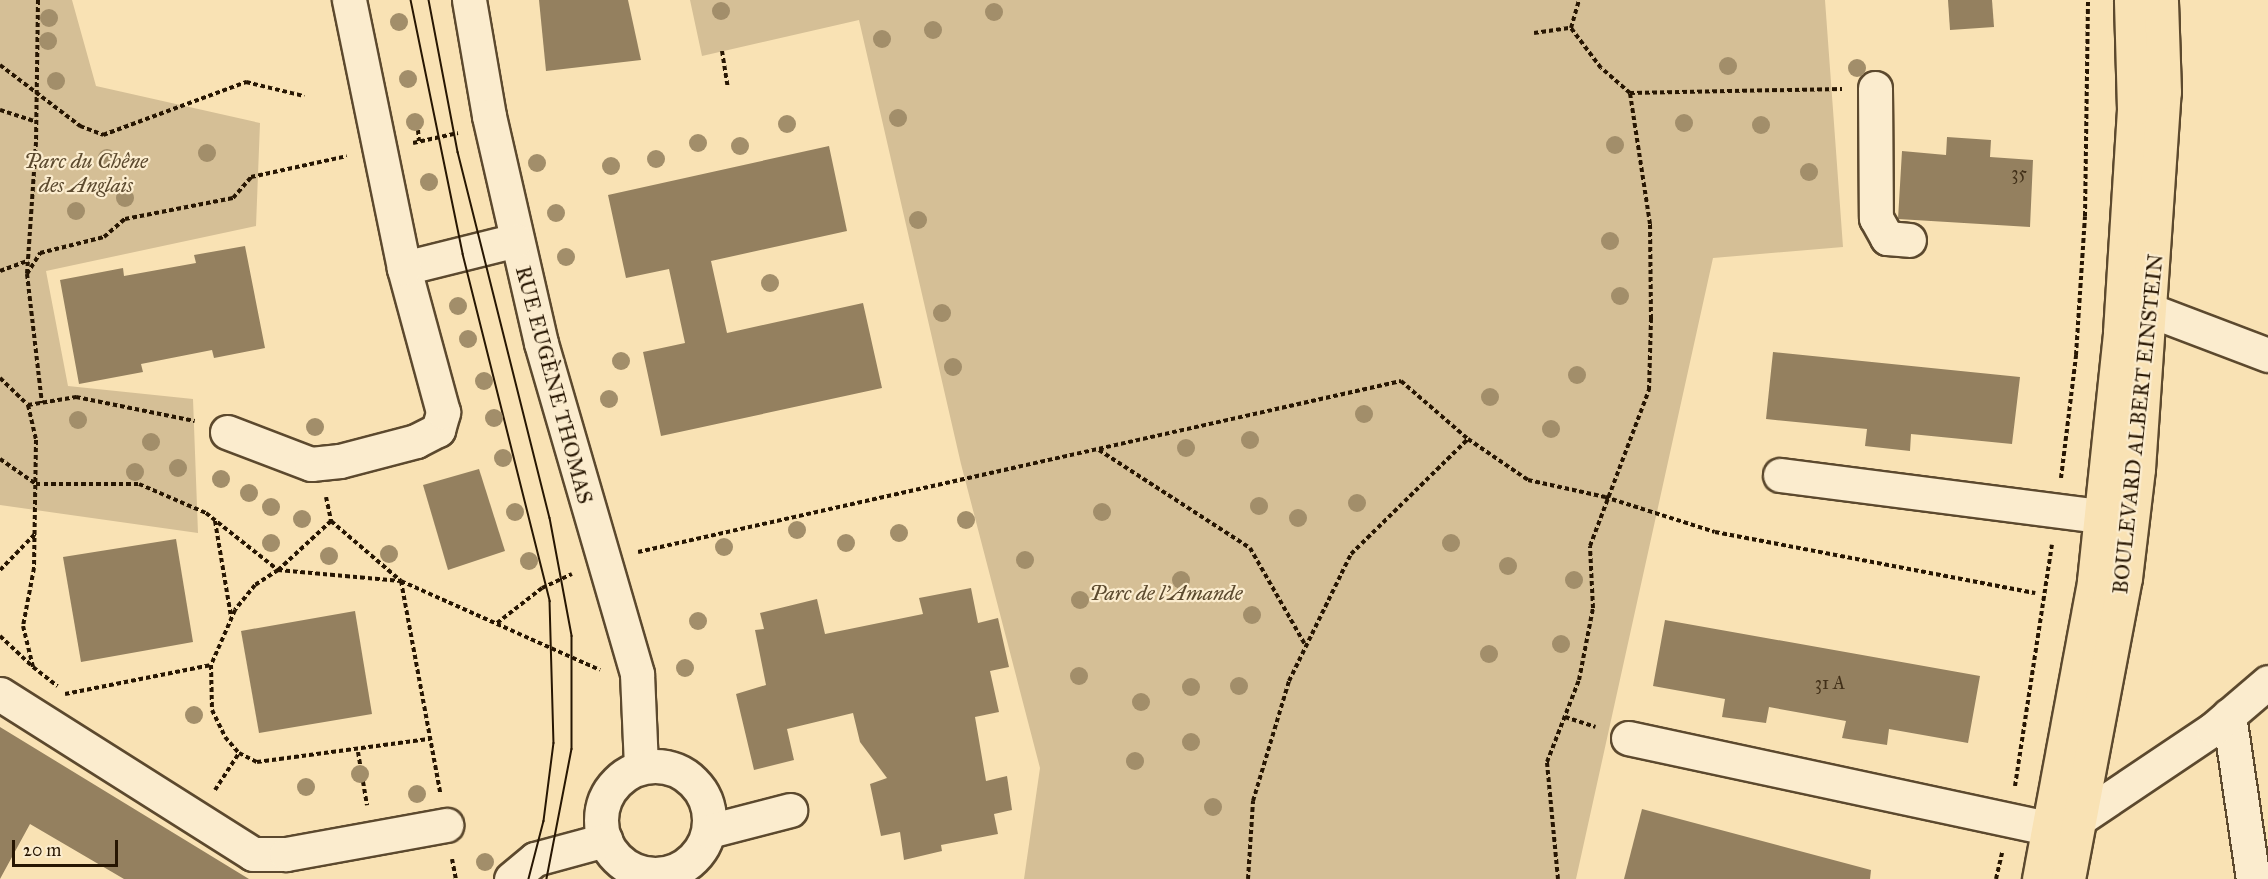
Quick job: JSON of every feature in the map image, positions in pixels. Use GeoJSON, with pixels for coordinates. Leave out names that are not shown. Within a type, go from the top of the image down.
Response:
{"type":"FeatureCollection","features":[{"type":"Feature","properties":{"kind":"main road","name":"BOULEVARD ALBERT EINSTEIN"},"geometry":{"type":"LineString","coordinates":[[2039,879],[2051,829],[2101,516],[2120,332],[2134,120],[2131,0]]}},
{"type":"Feature","properties":{"kind":"main road","name":"BOULEVARD ALBERT EINSTEIN"},"geometry":{"type":"LineString","coordinates":[[2068,879],[2082,817],[2125,578],[2152,311],[2164,92],[2161,0]]}},
{"type":"Feature","properties":{"kind":"street"},"geometry":{"type":"LineString","coordinates":[[227,432],[318,463],[416,441],[438,430],[443,412],[404,268],[349,0]]}},
{"type":"Feature","properties":{"kind":"street","name":"RUE EUGÈNE THOMAS"},"geometry":{"type":"LineString","coordinates":[[469,0],[516,240],[602,561],[637,674],[640,767]]}},
{"type":"Feature","properties":{"kind":"street"},"geometry":{"type":"LineString","coordinates":[[1875,88],[1876,218],[1887,238],[1909,240]]}},
{"type":"Feature","properties":{"kind":"street"},"geometry":{"type":"LineString","coordinates":[[404,268],[516,240]]}},
{"type":"Feature","properties":{"kind":"street"},"geometry":{"type":"LineString","coordinates":[[2152,311],[2268,355]]}},
{"type":"Feature","properties":{"kind":"street"},"geometry":{"type":"LineString","coordinates":[[1780,475],[2101,516]]}},
{"type":"Feature","properties":{"kind":"street"},"geometry":{"type":"LineString","coordinates":[[2082,817],[2264,690]]}},
{"type":"Feature","properties":{"kind":"street"},"geometry":{"type":"LineString","coordinates":[[6,699],[253,854],[286,854],[374,838],[448,839]]}},
{"type":"Feature","properties":{"kind":"street"},"geometry":{"type":"LineString","coordinates":[[2229,715],[2253,879]]}},
{"type":"Feature","properties":{"kind":"street"},"geometry":{"type":"LineString","coordinates":[[1628,738],[2051,829]]}},
{"type":"Feature","properties":{"kind":"street"},"geometry":{"type":"LineString","coordinates":[[640,767],[668,767],[692,780],[707,803],[709,831],[695,871],[642,873],[622,863],[605,840],[601,819],[605,799],[616,782],[640,767]]}},
{"type":"Feature","properties":{"kind":"street"},"geometry":{"type":"LineString","coordinates":[[709,831],[790,810]]}},
{"type":"Feature","properties":{"kind":"street"},"geometry":{"type":"LineString","coordinates":[[511,879],[535,859],[605,840]]}},
{"type":"Feature","properties":{"kind":"path"},"geometry":{"type":"LineString","coordinates":[[38,0],[36,122],[27,274],[42,403]]}},
{"type":"Feature","properties":{"kind":"path"},"geometry":{"type":"LineString","coordinates":[[1571,28],[1579,0]]}},
{"type":"Feature","properties":{"kind":"path"},"geometry":{"type":"LineString","coordinates":[[1996,879],[2009,820],[2057,511],[2076,356],[2085,216],[2088,0]]}},
{"type":"Feature","properties":{"kind":"path"},"geometry":{"type":"LineString","coordinates":[[1534,33],[1571,28]]}},
{"type":"Feature","properties":{"kind":"path"},"geometry":{"type":"LineString","coordinates":[[1558,879],[1547,762],[1579,680],[1593,608],[1590,546],[1605,497],[1649,390],[1650,224],[1630,93],[1601,68],[1571,28]]}},
{"type":"Feature","properties":{"kind":"path"},"geometry":{"type":"LineString","coordinates":[[722,51],[728,88]]}},
{"type":"Feature","properties":{"kind":"path"},"geometry":{"type":"LineString","coordinates":[[0,65],[35,95],[80,126],[103,135],[246,82],[304,96]]}},
{"type":"Feature","properties":{"kind":"path"},"geometry":{"type":"LineString","coordinates":[[1630,93],[1875,88]]}},
{"type":"Feature","properties":{"kind":"path"},"geometry":{"type":"LineString","coordinates":[[0,110],[36,122]]}},
{"type":"Feature","properties":{"kind":"path"},"geometry":{"type":"LineString","coordinates":[[418,130],[419,141]]}},
{"type":"Feature","properties":{"kind":"path"},"geometry":{"type":"LineString","coordinates":[[27,274],[40,253],[104,237],[125,219],[233,198],[251,177],[291,167]]}},
{"type":"Feature","properties":{"kind":"path"},"geometry":{"type":"LineString","coordinates":[[0,271],[28,261]]}},
{"type":"Feature","properties":{"kind":"path"},"geometry":{"type":"LineString","coordinates":[[0,378],[28,405],[36,440],[35,534],[24,626],[33,667]]}},
{"type":"Feature","properties":{"kind":"path"},"geometry":{"type":"LineString","coordinates":[[602,561],[1401,381],[1468,439],[1528,480],[1605,497],[1715,532],[2035,593]]}},
{"type":"Feature","properties":{"kind":"path"},"geometry":{"type":"LineString","coordinates":[[28,405],[76,397],[180,415],[227,432]]}},
{"type":"Feature","properties":{"kind":"path"},"geometry":{"type":"LineString","coordinates":[[1248,879],[1253,801],[1289,681],[1351,554],[1468,439]]}},
{"type":"Feature","properties":{"kind":"path"},"geometry":{"type":"LineString","coordinates":[[1099,449],[1175,495],[1250,548],[1306,646]]}},
{"type":"Feature","properties":{"kind":"path"},"geometry":{"type":"LineString","coordinates":[[0,459],[36,484],[139,484],[215,520],[279,570],[401,581]]}},
{"type":"Feature","properties":{"kind":"path"},"geometry":{"type":"LineString","coordinates":[[318,463],[331,521],[401,581],[497,622],[604,672]]}},
{"type":"Feature","properties":{"kind":"path"},"geometry":{"type":"LineString","coordinates":[[215,520],[232,618]]}},
{"type":"Feature","properties":{"kind":"path"},"geometry":{"type":"LineString","coordinates":[[331,521],[279,570],[255,585],[232,618],[211,665],[212,710],[239,753],[257,762],[358,752],[430,739],[401,581]]}},
{"type":"Feature","properties":{"kind":"path"},"geometry":{"type":"LineString","coordinates":[[0,570],[35,534]]}},
{"type":"Feature","properties":{"kind":"path"},"geometry":{"type":"LineString","coordinates":[[497,622],[542,588]]}},
{"type":"Feature","properties":{"kind":"path"},"geometry":{"type":"LineString","coordinates":[[0,636],[33,667],[67,693]]}},
{"type":"Feature","properties":{"kind":"path"},"geometry":{"type":"LineString","coordinates":[[6,699],[67,693],[211,665]]}},
{"type":"Feature","properties":{"kind":"path"},"geometry":{"type":"LineString","coordinates":[[358,752],[374,838]]}},
{"type":"Feature","properties":{"kind":"path"},"geometry":{"type":"LineString","coordinates":[[197,819],[239,753]]}},
{"type":"Feature","properties":{"kind":"path"},"geometry":{"type":"LineString","coordinates":[[448,839],[456,879]]}},
{"type":"Feature","properties":{"kind":"green space","name":"Parc du Chêne des Anglais"},"geometry":{"type":"Polygon","coordinates":[[[0,0],[72,0],[96,86],[260,123],[256,226],[46,271],[68,386],[193,399],[198,533],[0,505],[0,0]]]}},
{"type":"Feature","properties":{"kind":"green space","name":"Parc de l'Amande"},"geometry":{"type":"Polygon","coordinates":[[[690,0],[1825,0],[1843,247],[1713,258],[1576,879],[1024,879],[1040,768],[961,464],[859,20],[702,56],[690,0]]]}},
{"type":"Feature","properties":{"kind":"building"},"geometry":{"type":"Polygon","coordinates":[[[539,0],[628,0],[641,60],[546,71],[539,0]]]}},
{"type":"Feature","properties":{"kind":"building"},"geometry":{"type":"Polygon","coordinates":[[[1948,0],[1992,0],[1994,27],[1950,30],[1948,0]]]}},
{"type":"Feature","properties":{"kind":"building"},"geometry":{"type":"Polygon","coordinates":[[[1947,137],[1991,140],[1990,157],[2033,160],[2030,227],[1898,219],[1902,151],[1946,155],[1947,137]]]}},
{"type":"Feature","properties":{"kind":"building"},"geometry":{"type":"Polygon","coordinates":[[[829,146],[847,231],[711,261],[727,333],[863,303],[882,388],[661,436],[643,352],[685,343],[669,269],[626,278],[608,195],[829,146]]]}},
{"type":"Feature","properties":{"kind":"building"},"geometry":{"type":"Polygon","coordinates":[[[245,246],[265,348],[214,358],[212,350],[141,364],[143,372],[79,384],[60,280],[123,268],[124,276],[196,263],[194,255],[245,246]]]}},
{"type":"Feature","properties":{"kind":"building"},"geometry":{"type":"Polygon","coordinates":[[[1773,352],[2020,377],[2012,444],[1911,434],[1910,451],[1865,446],[1867,429],[1766,419],[1773,352]]]}},
{"type":"Feature","properties":{"kind":"building"},"geometry":{"type":"Polygon","coordinates":[[[479,469],[505,551],[448,570],[423,485],[479,469]]]}},
{"type":"Feature","properties":{"kind":"building"},"geometry":{"type":"Polygon","coordinates":[[[176,539],[193,642],[81,662],[63,557],[176,539]]]}},
{"type":"Feature","properties":{"kind":"building"},"geometry":{"type":"Polygon","coordinates":[[[971,588],[978,623],[998,618],[1009,667],[990,671],[999,712],[975,717],[986,781],[1007,776],[1012,810],[994,814],[998,834],[941,845],[942,851],[904,860],[900,832],[881,836],[870,784],[887,778],[860,742],[853,713],[787,729],[794,760],[754,770],[736,694],[766,685],[755,630],[764,629],[760,613],[817,599],[825,634],[923,614],[919,598],[971,588]]]}},
{"type":"Feature","properties":{"kind":"building"},"geometry":{"type":"Polygon","coordinates":[[[355,611],[372,714],[259,733],[241,631],[355,611]]]}},
{"type":"Feature","properties":{"kind":"building"},"geometry":{"type":"Polygon","coordinates":[[[1665,620],[1980,676],[1968,743],[1889,729],[1887,745],[1842,738],[1846,721],[1769,707],[1766,723],[1722,717],[1725,699],[1653,686],[1665,620]]]}},
{"type":"Feature","properties":{"kind":"building"},"geometry":{"type":"Polygon","coordinates":[[[0,727],[249,879],[124,879],[30,824],[0,879],[0,727]]]}},
{"type":"Feature","properties":{"kind":"building"},"geometry":{"type":"Polygon","coordinates":[[[1642,809],[1871,870],[1870,879],[1624,879],[1642,809]]]}},
{"type":"Feature","properties":{"kind":"tram line"},"geometry":{"type":"LineString","coordinates":[[411,0],[463,254],[550,601],[554,743],[544,821],[529,879]]}},
{"type":"Feature","properties":{"kind":"tram line"},"geometry":{"type":"LineString","coordinates":[[429,0],[458,152],[550,518],[572,636],[572,749],[547,879]]}}]}
